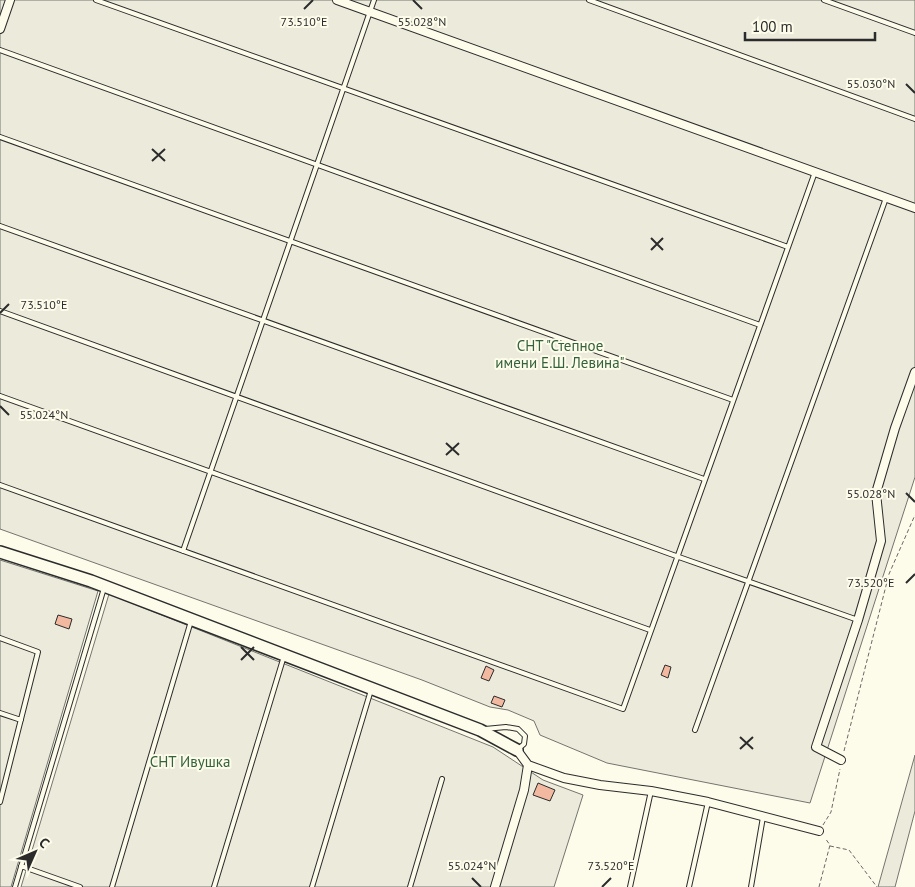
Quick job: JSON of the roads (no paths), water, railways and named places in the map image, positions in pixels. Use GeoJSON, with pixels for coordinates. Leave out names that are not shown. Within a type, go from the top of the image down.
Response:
{"type":"FeatureCollection","features":[{"type":"Feature","properties":{"kind":"street"},"geometry":{"type":"LineString","coordinates":[[0,29],[10,0]]}},
{"type":"Feature","properties":{"kind":"street"},"geometry":{"type":"LineString","coordinates":[[337,0],[915,208]]}},
{"type":"Feature","properties":{"kind":"street"},"geometry":{"type":"LineString","coordinates":[[841,760],[816,747],[882,541],[876,493],[895,428],[915,372]]}},
{"type":"Feature","properties":{"kind":"street"},"geometry":{"type":"LineString","coordinates":[[0,552],[105,586],[480,730],[517,750],[528,765],[564,778],[708,802],[819,831]]}},
{"type":"Feature","properties":{"kind":"street"},"geometry":{"type":"LineString","coordinates":[[495,887],[524,790],[528,765]]}},
{"type":"Feature","properties":{"kind":"lane"},"geometry":{"type":"LineString","coordinates":[[96,0],[788,247]]}},
{"type":"Feature","properties":{"kind":"lane"},"geometry":{"type":"LineString","coordinates":[[183,551],[374,0]]}},
{"type":"Feature","properties":{"kind":"lane"},"geometry":{"type":"LineString","coordinates":[[589,0],[915,119]]}},
{"type":"Feature","properties":{"kind":"lane"},"geometry":{"type":"LineString","coordinates":[[824,0],[915,33]]}},
{"type":"Feature","properties":{"kind":"lane"},"geometry":{"type":"LineString","coordinates":[[0,50],[760,325]]}},
{"type":"Feature","properties":{"kind":"lane"},"geometry":{"type":"LineString","coordinates":[[0,137],[733,400]]}},
{"type":"Feature","properties":{"kind":"lane"},"geometry":{"type":"LineString","coordinates":[[0,485],[623,709],[676,556],[815,172]]}},
{"type":"Feature","properties":{"kind":"lane"},"geometry":{"type":"LineString","coordinates":[[695,730],[886,198]]}},
{"type":"Feature","properties":{"kind":"lane"},"geometry":{"type":"LineString","coordinates":[[0,226],[704,480]]}},
{"type":"Feature","properties":{"kind":"lane"},"geometry":{"type":"LineString","coordinates":[[0,310],[676,556],[858,620]]}},
{"type":"Feature","properties":{"kind":"lane"},"geometry":{"type":"LineString","coordinates":[[0,396],[650,630]]}},
{"type":"Feature","properties":{"kind":"lane"},"geometry":{"type":"LineString","coordinates":[[14,887],[105,586]]}},
{"type":"Feature","properties":{"kind":"lane"},"geometry":{"type":"LineString","coordinates":[[112,887],[192,619]]}},
{"type":"Feature","properties":{"kind":"lane"},"geometry":{"type":"LineString","coordinates":[[0,638],[38,652],[0,802]]}},
{"type":"Feature","properties":{"kind":"lane"},"geometry":{"type":"LineString","coordinates":[[214,887],[284,654]]}},
{"type":"Feature","properties":{"kind":"lane"},"geometry":{"type":"LineString","coordinates":[[312,887],[372,688]]}},
{"type":"Feature","properties":{"kind":"lane"},"geometry":{"type":"LineString","coordinates":[[0,713],[21,720]]}},
{"type":"Feature","properties":{"kind":"lane"},"geometry":{"type":"LineString","coordinates":[[480,730],[506,727],[518,728],[525,736],[524,744],[517,750]]}},
{"type":"Feature","properties":{"kind":"lane"},"geometry":{"type":"LineString","coordinates":[[410,887],[442,779]]}},
{"type":"Feature","properties":{"kind":"lane"},"geometry":{"type":"LineString","coordinates":[[630,887],[651,791]]}},
{"type":"Feature","properties":{"kind":"lane"},"geometry":{"type":"LineString","coordinates":[[689,887],[708,802]]}},
{"type":"Feature","properties":{"kind":"lane"},"geometry":{"type":"LineString","coordinates":[[751,887],[763,817]]}},
{"type":"Feature","properties":{"kind":"lane"},"geometry":{"type":"LineString","coordinates":[[21,866],[80,887]]}},
{"type":"Feature","properties":{"kind":"park label","name":"СНТ \"Степное имени Е.Ш. Левина\""},"geometry":{"type":"Point","coordinates":[560,354]}},
{"type":"Feature","properties":{"kind":"park label","name":"СНТ Ивушка"},"geometry":{"type":"Point","coordinates":[190,761]}}]}
